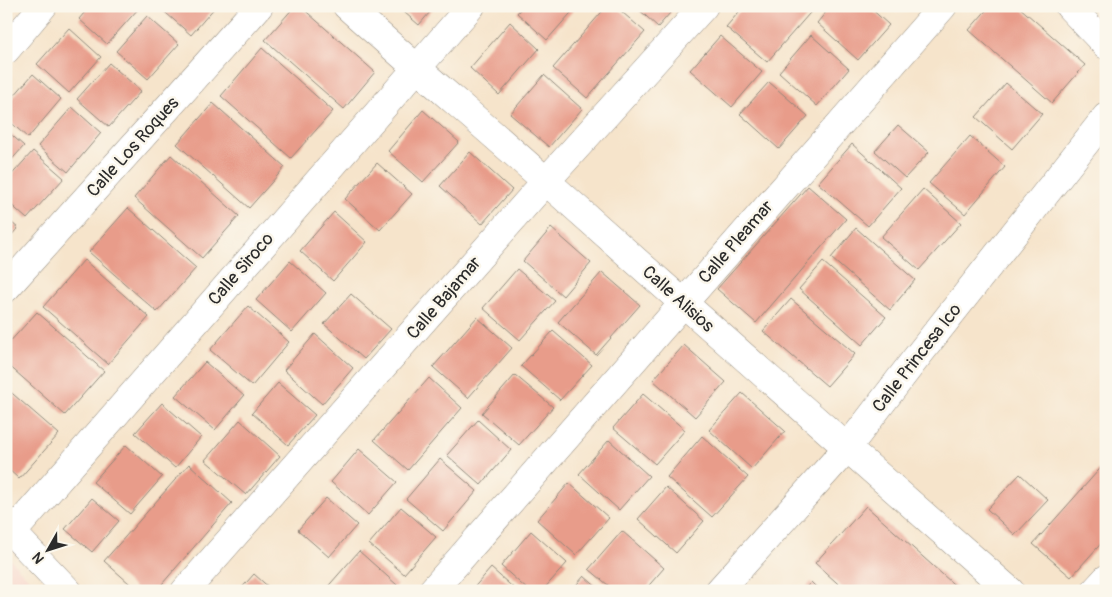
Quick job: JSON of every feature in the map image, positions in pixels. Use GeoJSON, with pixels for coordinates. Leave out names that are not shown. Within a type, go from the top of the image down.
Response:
{"type":"FeatureCollection","features":[{"type":"Feature","properties":{"kind":"street"},"geometry":{"type":"LineString","coordinates":[[6,50],[43,6]]}},
{"type":"Feature","properties":{"kind":"street","name":"Calle Los Roques"},"geometry":{"type":"LineString","coordinates":[[6,288],[260,6]]}},
{"type":"Feature","properties":{"kind":"street","name":"Calle Alisios"},"geometry":{"type":"LineString","coordinates":[[347,6],[1010,591]]}},
{"type":"Feature","properties":{"kind":"street","name":"Calle Siroco"},"geometry":{"type":"LineString","coordinates":[[9,529],[471,6]]}},
{"type":"Feature","properties":{"kind":"street","name":"Calle Bajamar"},"geometry":{"type":"LineString","coordinates":[[185,591],[546,181],[704,6]]}},
{"type":"Feature","properties":{"kind":"street","name":"Calle Pleamar"},"geometry":{"type":"LineString","coordinates":[[432,591],[943,6]]}},
{"type":"Feature","properties":{"kind":"street"},"geometry":{"type":"LineString","coordinates":[[1069,6],[1106,45]]}},
{"type":"Feature","properties":{"kind":"street","name":"Calle Princesa Ico"},"geometry":{"type":"LineString","coordinates":[[719,591],[847,448],[1106,117]]}},
{"type":"Feature","properties":{"kind":"street"},"geometry":{"type":"LineString","coordinates":[[9,529],[68,591]]}},
{"type":"Feature","properties":{"kind":"street"},"geometry":{"type":"LineString","coordinates":[[1095,591],[1106,579]]}},
{"type":"Feature","properties":{"kind":"shaded area"},"geometry":{"type":"Polygon","coordinates":[[[6,555],[40,591],[6,591],[6,555]]]}},
{"type":"Feature","properties":{"kind":"building"},"geometry":{"type":"Polygon","coordinates":[[[90,6],[137,6],[139,8],[107,44],[79,19],[90,6]]]}},
{"type":"Feature","properties":{"kind":"building"},"geometry":{"type":"Polygon","coordinates":[[[158,6],[216,6],[191,35],[158,6]]]}},
{"type":"Feature","properties":{"kind":"building"},"geometry":{"type":"Polygon","coordinates":[[[295,6],[300,6],[375,72],[344,109],[265,40],[295,6]]]}},
{"type":"Feature","properties":{"kind":"building"},"geometry":{"type":"Polygon","coordinates":[[[397,6],[435,6],[419,25],[397,6]]]}},
{"type":"Feature","properties":{"kind":"building"},"geometry":{"type":"Polygon","coordinates":[[[523,6],[577,6],[547,40],[517,13],[523,6]]]}},
{"type":"Feature","properties":{"kind":"building"},"geometry":{"type":"Polygon","coordinates":[[[607,6],[615,6],[645,32],[587,98],[553,68],[607,6]]]}},
{"type":"Feature","properties":{"kind":"building"},"geometry":{"type":"Polygon","coordinates":[[[635,6],[676,6],[658,27],[635,6]]]}},
{"type":"Feature","properties":{"kind":"building"},"geometry":{"type":"Polygon","coordinates":[[[744,6],[816,6],[767,62],[726,27],[744,6]]]}},
{"type":"Feature","properties":{"kind":"building"},"geometry":{"type":"Polygon","coordinates":[[[831,6],[868,6],[889,25],[858,60],[817,23],[831,6]]]}},
{"type":"Feature","properties":{"kind":"building"},"geometry":{"type":"Polygon","coordinates":[[[990,6],[1018,6],[1085,65],[1052,103],[969,30],[990,6]]]}},
{"type":"Feature","properties":{"kind":"building"},"geometry":{"type":"Polygon","coordinates":[[[147,16],[179,44],[148,79],[116,51],[147,16]]]}},
{"type":"Feature","properties":{"kind":"building"},"geometry":{"type":"Polygon","coordinates":[[[510,22],[539,49],[499,95],[470,68],[510,22]]]}},
{"type":"Feature","properties":{"kind":"building"},"geometry":{"type":"Polygon","coordinates":[[[69,28],[101,57],[69,93],[37,64],[69,28]]]}},
{"type":"Feature","properties":{"kind":"building"},"geometry":{"type":"Polygon","coordinates":[[[811,35],[849,69],[817,106],[779,72],[811,35]]]}},
{"type":"Feature","properties":{"kind":"building"},"geometry":{"type":"Polygon","coordinates":[[[720,36],[762,72],[732,107],[690,70],[720,36]]]}},
{"type":"Feature","properties":{"kind":"building"},"geometry":{"type":"Polygon","coordinates":[[[262,48],[333,111],[291,158],[221,96],[262,48]]]}},
{"type":"Feature","properties":{"kind":"building"},"geometry":{"type":"Polygon","coordinates":[[[109,63],[141,91],[109,127],[77,99],[109,63]]]}},
{"type":"Feature","properties":{"kind":"building"},"geometry":{"type":"Polygon","coordinates":[[[33,74],[61,99],[28,138],[6,118],[6,105],[33,74]]]}},
{"type":"Feature","properties":{"kind":"building"},"geometry":{"type":"Polygon","coordinates":[[[544,75],[582,109],[549,147],[510,114],[544,75]]]}},
{"type":"Feature","properties":{"kind":"building"},"geometry":{"type":"Polygon","coordinates":[[[769,82],[808,116],[779,149],[740,114],[769,82]]]}},
{"type":"Feature","properties":{"kind":"building"},"geometry":{"type":"Polygon","coordinates":[[[1006,83],[1042,114],[1012,149],[976,117],[1006,83]]]}},
{"type":"Feature","properties":{"kind":"building"},"geometry":{"type":"Polygon","coordinates":[[[213,103],[285,167],[249,208],[177,144],[213,103]]]}},
{"type":"Feature","properties":{"kind":"building"},"geometry":{"type":"Polygon","coordinates":[[[72,107],[101,133],[68,172],[38,146],[72,107]]]}},
{"type":"Feature","properties":{"kind":"building"},"geometry":{"type":"Polygon","coordinates":[[[423,110],[459,142],[423,182],[388,151],[423,110]]]}},
{"type":"Feature","properties":{"kind":"building"},"geometry":{"type":"Polygon","coordinates":[[[898,125],[929,152],[905,178],[875,151],[898,125]]]}},
{"type":"Feature","properties":{"kind":"building"},"geometry":{"type":"Polygon","coordinates":[[[6,130],[24,146],[6,166],[6,130]]]}},
{"type":"Feature","properties":{"kind":"building"},"geometry":{"type":"Polygon","coordinates":[[[970,136],[1005,167],[965,214],[929,183],[970,136]]]}},
{"type":"Feature","properties":{"kind":"building"},"geometry":{"type":"Polygon","coordinates":[[[852,144],[901,188],[868,226],[818,183],[852,144]]]}},
{"type":"Feature","properties":{"kind":"building"},"geometry":{"type":"Polygon","coordinates":[[[33,151],[64,178],[27,219],[6,200],[6,181],[33,151]]]}},
{"type":"Feature","properties":{"kind":"building"},"geometry":{"type":"Polygon","coordinates":[[[470,152],[512,190],[482,224],[440,186],[470,152]]]}},
{"type":"Feature","properties":{"kind":"building"},"geometry":{"type":"Polygon","coordinates":[[[171,155],[239,216],[202,258],[134,198],[171,155]]]}},
{"type":"Feature","properties":{"kind":"building"},"geometry":{"type":"Polygon","coordinates":[[[377,163],[412,194],[380,230],[345,199],[377,163]]]}},
{"type":"Feature","properties":{"kind":"building"},"geometry":{"type":"Polygon","coordinates":[[[808,186],[846,219],[756,323],[717,289],[808,186]]]}},
{"type":"Feature","properties":{"kind":"building"},"geometry":{"type":"Polygon","coordinates":[[[923,189],[961,223],[919,270],[881,237],[923,189]]]}},
{"type":"Feature","properties":{"kind":"building"},"geometry":{"type":"Polygon","coordinates":[[[128,208],[196,268],[157,312],[89,252],[128,208]]]}},
{"type":"Feature","properties":{"kind":"building"},"geometry":{"type":"Polygon","coordinates":[[[334,212],[367,242],[333,281],[300,251],[334,212]]]}},
{"type":"Feature","properties":{"kind":"building"},"geometry":{"type":"Polygon","coordinates":[[[6,218],[18,228],[6,241],[6,218]]]}},
{"type":"Feature","properties":{"kind":"building"},"geometry":{"type":"Polygon","coordinates":[[[551,228],[591,263],[563,296],[523,261],[551,228]]]}},
{"type":"Feature","properties":{"kind":"building"},"geometry":{"type":"Polygon","coordinates":[[[856,228],[915,280],[890,310],[831,258],[856,228]]]}},
{"type":"Feature","properties":{"kind":"building"},"geometry":{"type":"Polygon","coordinates":[[[84,260],[149,317],[108,364],[43,307],[84,260]]]}},
{"type":"Feature","properties":{"kind":"building"},"geometry":{"type":"Polygon","coordinates":[[[290,261],[326,293],[292,332],[256,300],[290,261]]]}},
{"type":"Feature","properties":{"kind":"building"},"geometry":{"type":"Polygon","coordinates":[[[823,262],[886,317],[862,345],[799,289],[823,262]]]}},
{"type":"Feature","properties":{"kind":"building"},"geometry":{"type":"Polygon","coordinates":[[[517,269],[555,301],[520,340],[483,308],[517,269]]]}},
{"type":"Feature","properties":{"kind":"building"},"geometry":{"type":"Polygon","coordinates":[[[602,272],[640,305],[596,355],[558,322],[602,272]]]}},
{"type":"Feature","properties":{"kind":"building"},"geometry":{"type":"Polygon","coordinates":[[[351,294],[391,329],[364,359],[324,324],[351,294]]]}},
{"type":"Feature","properties":{"kind":"building"},"geometry":{"type":"Polygon","coordinates":[[[791,299],[855,354],[827,386],[763,331],[791,299]]]}},
{"type":"Feature","properties":{"kind":"building"},"geometry":{"type":"Polygon","coordinates":[[[248,306],[289,342],[252,386],[210,350],[248,306]]]}},
{"type":"Feature","properties":{"kind":"building"},"geometry":{"type":"Polygon","coordinates":[[[37,312],[104,371],[65,415],[6,363],[6,346],[37,312]]]}},
{"type":"Feature","properties":{"kind":"building"},"geometry":{"type":"Polygon","coordinates":[[[477,317],[512,348],[468,398],[433,367],[477,317]]]}},
{"type":"Feature","properties":{"kind":"building"},"geometry":{"type":"Polygon","coordinates":[[[553,331],[592,365],[560,400],[521,366],[553,331]]]}},
{"type":"Feature","properties":{"kind":"building"},"geometry":{"type":"Polygon","coordinates":[[[315,334],[353,368],[322,404],[284,370],[315,334]]]}},
{"type":"Feature","properties":{"kind":"building"},"geometry":{"type":"Polygon","coordinates":[[[684,345],[726,382],[695,417],[653,380],[684,345]]]}},
{"type":"Feature","properties":{"kind":"building"},"geometry":{"type":"Polygon","coordinates":[[[205,362],[244,396],[215,430],[175,396],[205,362]]]}},
{"type":"Feature","properties":{"kind":"building"},"geometry":{"type":"Polygon","coordinates":[[[515,375],[553,407],[519,445],[482,413],[515,375]]]}},
{"type":"Feature","properties":{"kind":"building"},"geometry":{"type":"Polygon","coordinates":[[[429,378],[462,408],[408,470],[374,440],[429,378]]]}},
{"type":"Feature","properties":{"kind":"building"},"geometry":{"type":"Polygon","coordinates":[[[278,383],[315,415],[288,445],[252,413],[278,383]]]}},
{"type":"Feature","properties":{"kind":"building"},"geometry":{"type":"Polygon","coordinates":[[[6,388],[59,434],[19,479],[6,467],[6,388]]]}},
{"type":"Feature","properties":{"kind":"building"},"geometry":{"type":"Polygon","coordinates":[[[742,393],[785,431],[752,469],[709,430],[742,393]]]}},
{"type":"Feature","properties":{"kind":"building"},"geometry":{"type":"Polygon","coordinates":[[[643,394],[685,430],[655,464],[613,428],[643,394]]]}},
{"type":"Feature","properties":{"kind":"building"},"geometry":{"type":"Polygon","coordinates":[[[162,403],[201,437],[175,468],[135,433],[162,403]]]}},
{"type":"Feature","properties":{"kind":"building"},"geometry":{"type":"Polygon","coordinates":[[[240,420],[280,456],[246,495],[205,460],[240,420]]]}},
{"type":"Feature","properties":{"kind":"building"},"geometry":{"type":"Polygon","coordinates":[[[478,420],[511,450],[481,485],[447,455],[478,420]]]}},
{"type":"Feature","properties":{"kind":"building"},"geometry":{"type":"Polygon","coordinates":[[[702,436],[748,477],[712,517],[667,477],[702,436]]]}},
{"type":"Feature","properties":{"kind":"building"},"geometry":{"type":"Polygon","coordinates":[[[609,440],[649,476],[619,510],[579,474],[609,440]]]}},
{"type":"Feature","properties":{"kind":"building"},"geometry":{"type":"Polygon","coordinates":[[[126,445],[162,477],[130,514],[93,482],[126,445]]]}},
{"type":"Feature","properties":{"kind":"building"},"geometry":{"type":"Polygon","coordinates":[[[359,449],[397,482],[368,515],[331,482],[359,449]]]}},
{"type":"Feature","properties":{"kind":"building"},"geometry":{"type":"Polygon","coordinates":[[[440,459],[477,491],[443,531],[406,499],[440,459]]]}},
{"type":"Feature","properties":{"kind":"building"},"geometry":{"type":"Polygon","coordinates":[[[1106,462],[1106,538],[1071,577],[1033,544],[1106,462]]]}},
{"type":"Feature","properties":{"kind":"building"},"geometry":{"type":"Polygon","coordinates":[[[189,464],[232,503],[156,591],[138,591],[104,561],[189,464]]]}},
{"type":"Feature","properties":{"kind":"building"},"geometry":{"type":"Polygon","coordinates":[[[1020,474],[1048,500],[1015,535],[987,509],[1020,474]]]}},
{"type":"Feature","properties":{"kind":"building"},"geometry":{"type":"Polygon","coordinates":[[[569,483],[609,518],[576,555],[537,520],[569,483]]]}},
{"type":"Feature","properties":{"kind":"building"},"geometry":{"type":"Polygon","coordinates":[[[666,487],[704,521],[676,553],[638,519],[666,487]]]}},
{"type":"Feature","properties":{"kind":"building"},"geometry":{"type":"Polygon","coordinates":[[[92,498],[119,521],[92,552],[65,529],[92,498]]]}},
{"type":"Feature","properties":{"kind":"building"},"geometry":{"type":"Polygon","coordinates":[[[326,498],[357,525],[329,557],[298,530],[326,498]]]}},
{"type":"Feature","properties":{"kind":"building"},"geometry":{"type":"Polygon","coordinates":[[[866,506],[961,591],[846,591],[815,563],[866,506]]]}},
{"type":"Feature","properties":{"kind":"building"},"geometry":{"type":"Polygon","coordinates":[[[401,507],[436,537],[404,574],[369,544],[401,507]]]}},
{"type":"Feature","properties":{"kind":"building"},"geometry":{"type":"Polygon","coordinates":[[[531,531],[567,563],[542,591],[529,591],[501,566],[531,531]]]}},
{"type":"Feature","properties":{"kind":"building"},"geometry":{"type":"Polygon","coordinates":[[[622,531],[664,568],[644,591],[615,591],[589,569],[622,531]]]}},
{"type":"Feature","properties":{"kind":"building"},"geometry":{"type":"Polygon","coordinates":[[[359,551],[397,585],[392,591],[324,591],[359,551]]]}},
{"type":"Feature","properties":{"kind":"building"},"geometry":{"type":"Polygon","coordinates":[[[491,568],[517,591],[471,591],[491,568]]]}},
{"type":"Feature","properties":{"kind":"building"},"geometry":{"type":"Polygon","coordinates":[[[254,574],[273,591],[239,591],[254,574]]]}},
{"type":"Feature","properties":{"kind":"building"},"geometry":{"type":"Polygon","coordinates":[[[584,576],[601,591],[571,591],[584,576]]]}},
{"type":"Feature","properties":{"kind":"building"},"geometry":{"type":"Polygon","coordinates":[[[811,582],[820,591],[803,591],[811,582]]]}}]}
